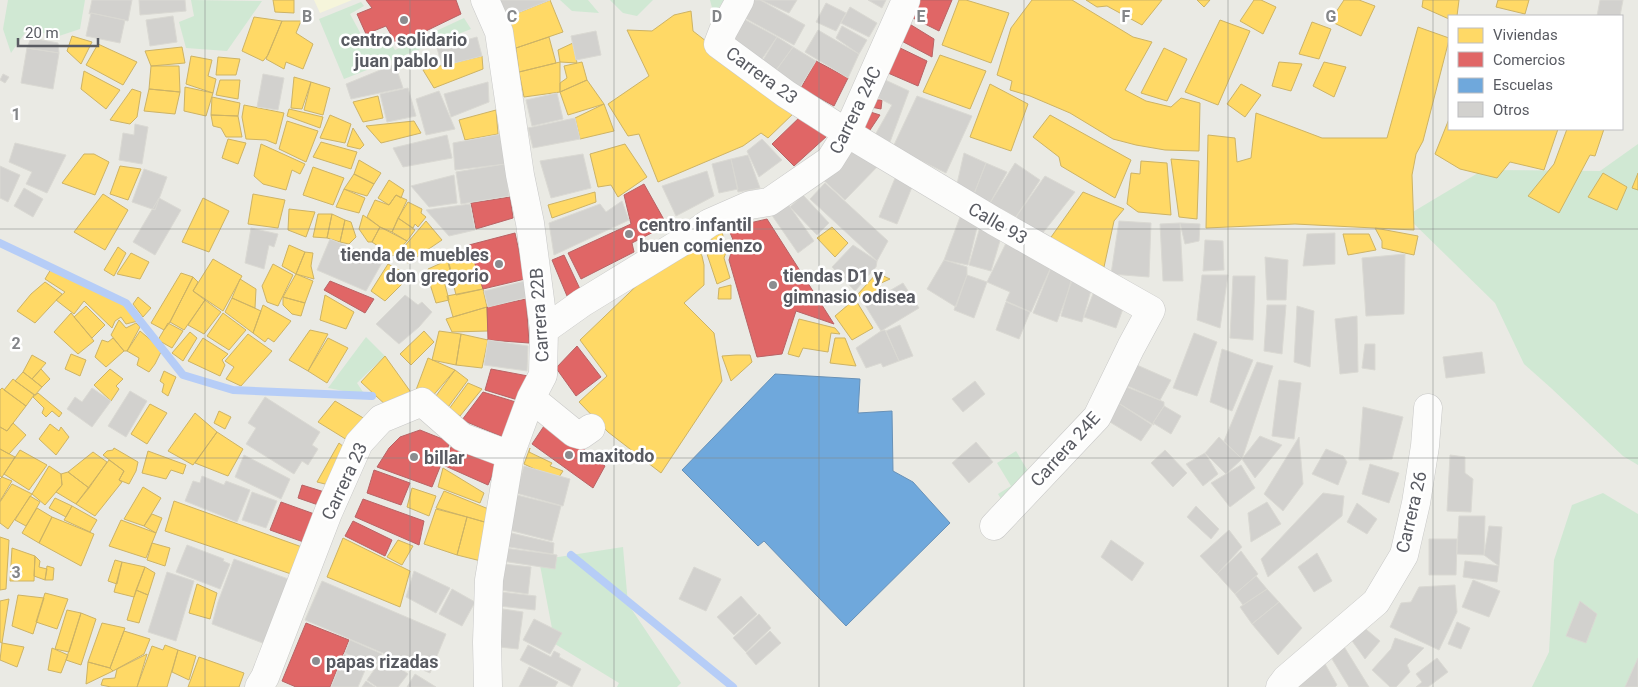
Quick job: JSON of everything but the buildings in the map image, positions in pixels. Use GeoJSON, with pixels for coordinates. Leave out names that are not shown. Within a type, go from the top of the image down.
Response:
{"type":"FeatureCollection","features":[{"type":"Feature","properties":{"kind":"street","name":"Carrera 22B"},"geometry":{"type":"LineString","coordinates":[[485,0],[499,32],[520,175],[530,223],[544,330],[543,375],[531,398],[510,455],[489,580],[488,687]]}},
{"type":"Feature","properties":{"kind":"street","name":"Carrera 23"},"geometry":{"type":"LineString","coordinates":[[740,0],[718,44],[786,94],[847,133]]}},
{"type":"Feature","properties":{"kind":"street","name":"Carrera 24C"},"geometry":{"type":"LineString","coordinates":[[544,330],[582,303],[685,240],[709,223],[750,206],[769,202],[830,160],[847,133],[906,0]]}},
{"type":"Feature","properties":{"kind":"street","name":"Calle 93"},"geometry":{"type":"LineString","coordinates":[[847,133],[994,221],[1151,310]]}},
{"type":"Feature","properties":{"kind":"street","name":"Carrera 24E"},"geometry":{"type":"LineString","coordinates":[[994,526],[1097,418],[1151,310]]}},
{"type":"Feature","properties":{"kind":"street"},"geometry":{"type":"LineString","coordinates":[[531,398],[574,433],[581,435],[591,428]]}},
{"type":"Feature","properties":{"kind":"street","name":"Carrera 23"},"geometry":{"type":"LineString","coordinates":[[259,687],[265,676],[328,513],[359,443],[381,419],[422,402],[462,437],[510,455]]}},
{"type":"Feature","properties":{"kind":"street","name":"Carrera 26"},"geometry":{"type":"LineString","coordinates":[[1280,687],[1286,679],[1334,636],[1376,602],[1404,555],[1416,503],[1425,446],[1428,408]]}},
{"type":"Feature","properties":{"kind":"shaded area"},"geometry":{"type":"Polygon","coordinates":[[[8,0],[85,0],[80,29],[59,36],[27,30],[11,53],[3,29],[8,0]]]}},
{"type":"Feature","properties":{"kind":"shaded area"},"geometry":{"type":"Polygon","coordinates":[[[191,0],[262,1],[227,51],[186,48],[179,22],[194,16],[191,0]]]}},
{"type":"Feature","properties":{"kind":"shaded area"},"geometry":{"type":"Polygon","coordinates":[[[314,0],[352,0],[320,13],[314,0]]]}},
{"type":"Feature","properties":{"kind":"shaded area"},"geometry":{"type":"Polygon","coordinates":[[[560,0],[588,0],[599,13],[572,11],[560,0]]]}},
{"type":"Feature","properties":{"kind":"shaded area"},"geometry":{"type":"Polygon","coordinates":[[[610,0],[653,0],[637,16],[623,13],[610,0]]]}},
{"type":"Feature","properties":{"kind":"shaded area"},"geometry":{"type":"Polygon","coordinates":[[[710,0],[724,0],[714,15],[710,0]]]}},
{"type":"Feature","properties":{"kind":"shaded area"},"geometry":{"type":"Polygon","coordinates":[[[361,2],[364,6],[350,14],[363,38],[384,33],[395,50],[464,18],[471,29],[344,79],[319,19],[361,2]]]}},
{"type":"Feature","properties":{"kind":"shaded area"},"geometry":{"type":"Polygon","coordinates":[[[1638,144],[1638,465],[1623,456],[1524,364],[1495,303],[1406,216],[1483,170],[1600,171],[1638,144]]]}},
{"type":"Feature","properties":{"kind":"shaded area"},"geometry":{"type":"Polygon","coordinates":[[[366,337],[385,356],[357,383],[365,395],[328,388],[366,337]]]}},
{"type":"Feature","properties":{"kind":"shaded area"},"geometry":{"type":"Polygon","coordinates":[[[1016,451],[1038,488],[1006,507],[998,494],[1011,486],[997,463],[1016,451]]]}},
{"type":"Feature","properties":{"kind":"shaded area"},"geometry":{"type":"Polygon","coordinates":[[[1603,493],[1638,514],[1638,687],[1532,687],[1549,652],[1554,560],[1572,505],[1603,493]]]}},
{"type":"Feature","properties":{"kind":"shaded area"},"geometry":{"type":"Polygon","coordinates":[[[623,547],[628,604],[681,683],[677,687],[617,687],[619,683],[555,644],[539,560],[623,547]]]}},
{"type":"Feature","properties":{"kind":"waterway"},"geometry":{"type":"LineString","coordinates":[[0,243],[126,303],[183,375],[233,390],[372,396]]}},
{"type":"Feature","properties":{"kind":"waterway"},"geometry":{"type":"LineString","coordinates":[[571,555],[733,687]]}},
{"type":"Feature","properties":{"kind":"place","name":"centro solidario juan pablo II"},"geometry":{"type":"Point","coordinates":[404,20]}},
{"type":"Feature","properties":{"kind":"place","name":"centro infantil buen comienzo"},"geometry":{"type":"Point","coordinates":[629,234]}},
{"type":"Feature","properties":{"kind":"place","name":"tienda de muebles don gregorio"},"geometry":{"type":"Point","coordinates":[499,264]}},
{"type":"Feature","properties":{"kind":"place","name":"tiendas D1 y gimnasio odisea"},"geometry":{"type":"Point","coordinates":[773,285]}},
{"type":"Feature","properties":{"kind":"place","name":"maxitodo"},"geometry":{"type":"Point","coordinates":[569,455]}},
{"type":"Feature","properties":{"kind":"place","name":"billar"},"geometry":{"type":"Point","coordinates":[414,457]}},
{"type":"Feature","properties":{"kind":"place","name":"papas rizadas"},"geometry":{"type":"Point","coordinates":[316,661]}}]}
